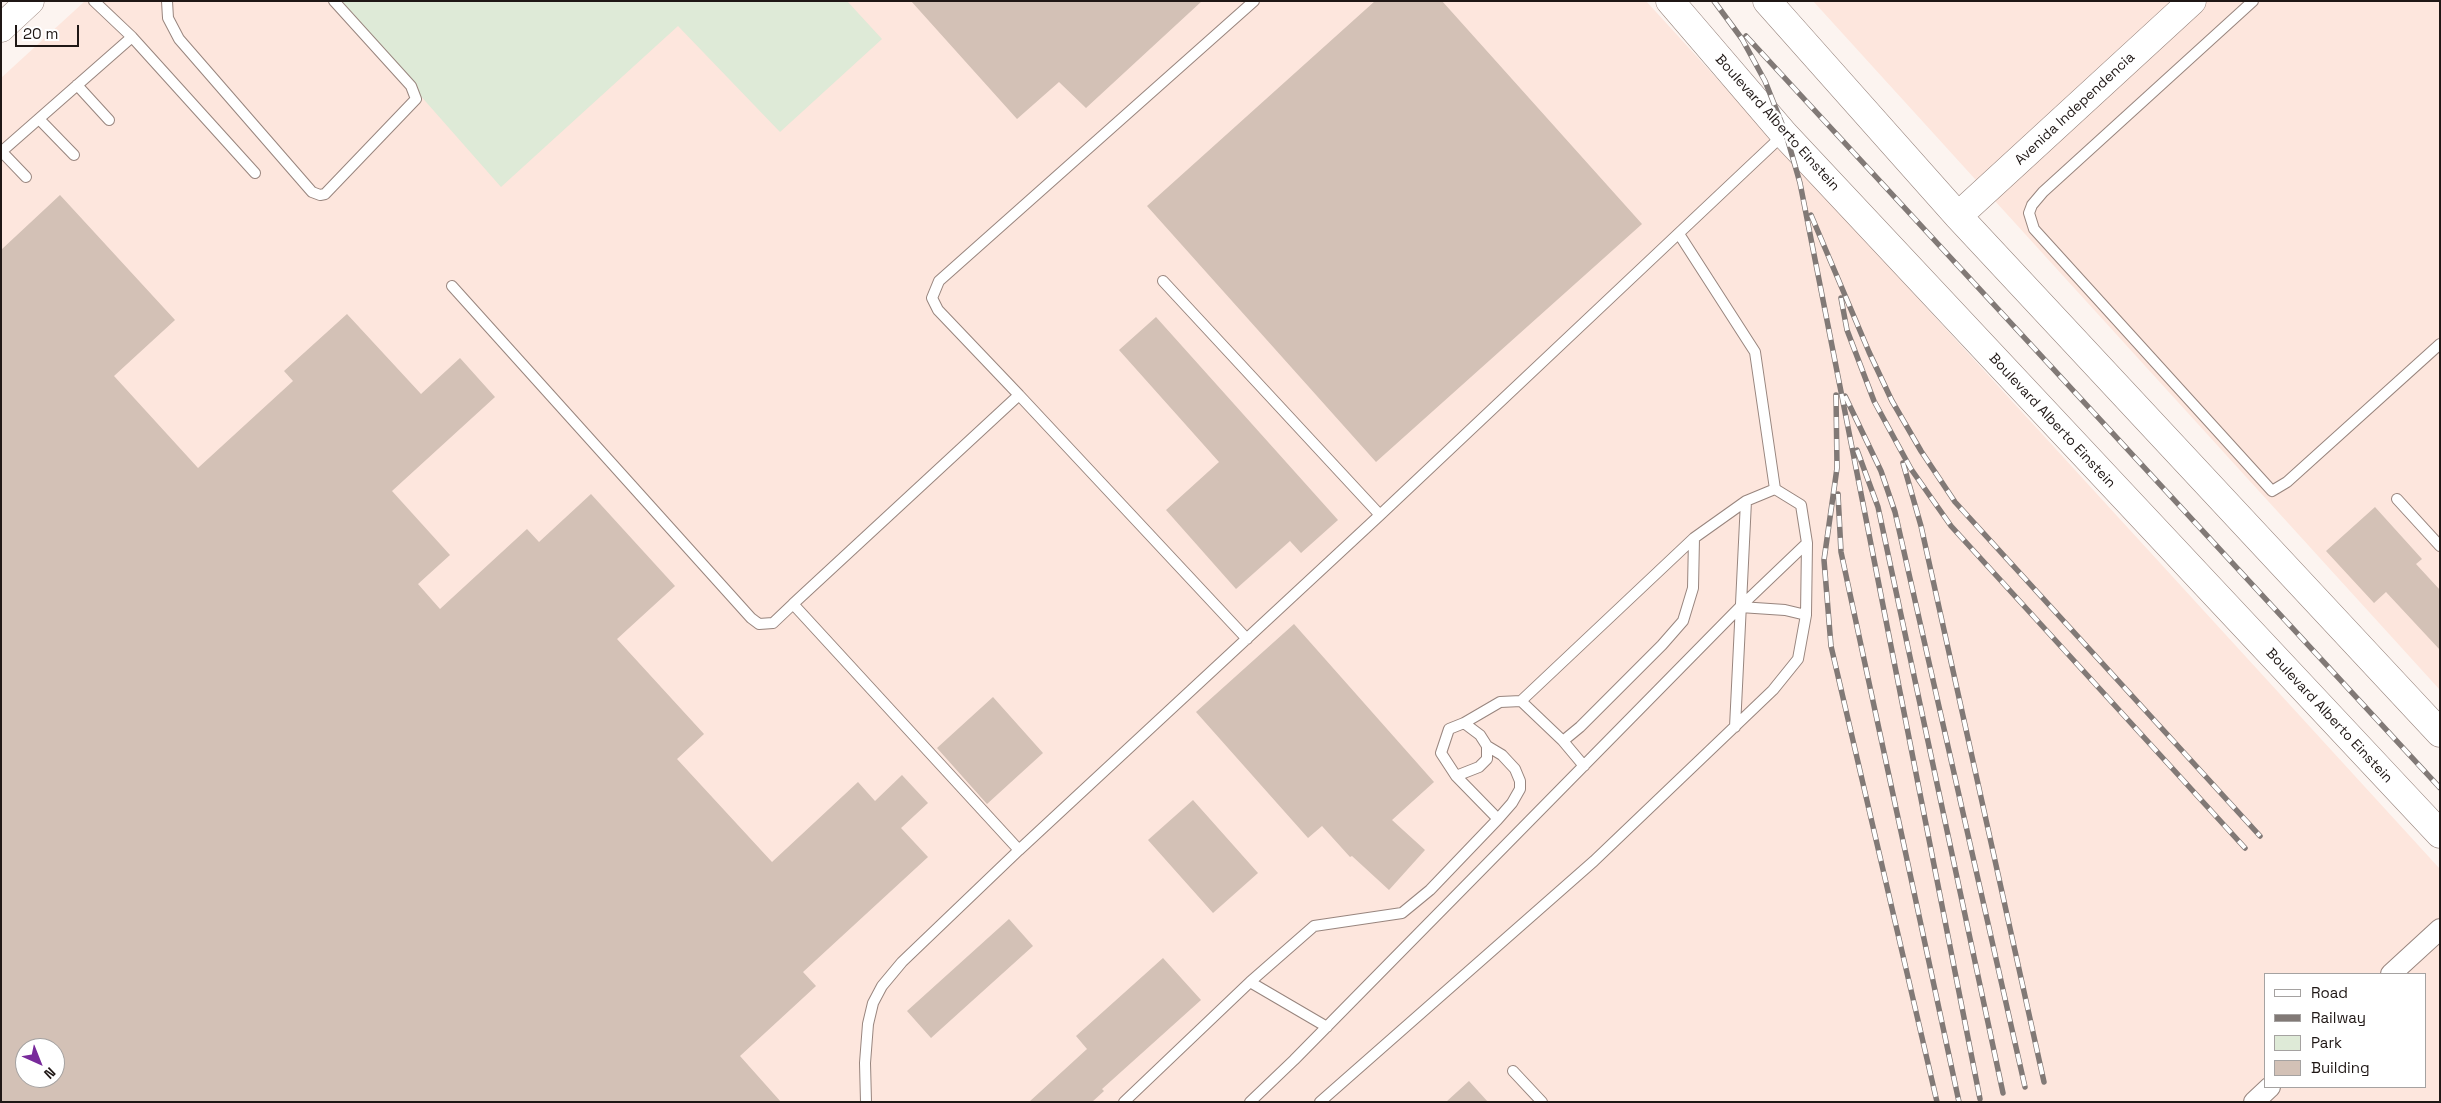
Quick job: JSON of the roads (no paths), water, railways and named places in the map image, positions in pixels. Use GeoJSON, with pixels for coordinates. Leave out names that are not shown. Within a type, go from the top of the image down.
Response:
{"type":"FeatureCollection","features":[{"type":"Feature","properties":{"kind":"main road"},"geometry":{"type":"LineString","coordinates":[[1,28],[30,1]]}},
{"type":"Feature","properties":{"kind":"main road","name":"Boulevard Alberto Einstein"},"geometry":{"type":"LineString","coordinates":[[1670,1],[1784,134],[2440,834]]}},
{"type":"Feature","properties":{"kind":"main road"},"geometry":{"type":"LineString","coordinates":[[1767,1],[1958,216],[2440,733]]}},
{"type":"Feature","properties":{"kind":"main road","name":"Avenida Independencia"},"geometry":{"type":"LineString","coordinates":[[1958,216],[2192,1]]}},
{"type":"Feature","properties":{"kind":"street"},"geometry":{"type":"LineString","coordinates":[[2392,973],[2440,929]]}},
{"type":"Feature","properties":{"kind":"street"},"geometry":{"type":"LineString","coordinates":[[2254,1102],[2269,1088]]}},
{"type":"Feature","properties":{"kind":"lane"},"geometry":{"type":"LineString","coordinates":[[94,1],[132,37],[255,173]]}},
{"type":"Feature","properties":{"kind":"lane"},"geometry":{"type":"LineString","coordinates":[[166,2],[168,18],[179,39],[312,192],[320,195],[326,194],[416,99],[411,86],[334,1]]}},
{"type":"Feature","properties":{"kind":"lane"},"geometry":{"type":"LineString","coordinates":[[1247,639],[938,310],[932,298],[939,281],[1254,1]]}},
{"type":"Feature","properties":{"kind":"lane"},"geometry":{"type":"LineString","coordinates":[[2253,1],[2043,192],[2032,205],[2029,213],[2034,229],[2272,491],[2287,482],[2440,344]]}},
{"type":"Feature","properties":{"kind":"lane"},"geometry":{"type":"LineString","coordinates":[[26,177],[1,151],[132,37]]}},
{"type":"Feature","properties":{"kind":"lane"},"geometry":{"type":"LineString","coordinates":[[77,85],[109,120]]}},
{"type":"Feature","properties":{"kind":"lane"},"geometry":{"type":"LineString","coordinates":[[39,119],[74,155]]}},
{"type":"Feature","properties":{"kind":"lane"},"geometry":{"type":"LineString","coordinates":[[866,1102],[865,1063],[868,1024],[873,1003],[882,986],[902,962],[1019,850],[1380,515],[1784,134]]}},
{"type":"Feature","properties":{"kind":"lane"},"geometry":{"type":"LineString","coordinates":[[1679,234],[1755,352],[1775,489]]}},
{"type":"Feature","properties":{"kind":"lane"},"geometry":{"type":"LineString","coordinates":[[1164,281],[1380,515]]}},
{"type":"Feature","properties":{"kind":"lane"},"geometry":{"type":"LineString","coordinates":[[452,286],[751,618],[759,624],[773,623],[1019,395]]}},
{"type":"Feature","properties":{"kind":"lane"},"geometry":{"type":"LineString","coordinates":[[1498,819],[1456,776],[1442,754],[1449,729],[1464,723],[1500,702],[1521,701],[1694,538],[1746,501],[1775,489]]}},
{"type":"Feature","properties":{"kind":"lane"},"geometry":{"type":"LineString","coordinates":[[1320,1102],[1594,861],[1773,690],[1798,659],[1806,615],[1807,543],[1801,505],[1775,489]]}},
{"type":"Feature","properties":{"kind":"lane"},"geometry":{"type":"LineString","coordinates":[[2397,499],[2440,546]]}},
{"type":"Feature","properties":{"kind":"lane"},"geometry":{"type":"LineString","coordinates":[[1735,727],[1746,501]]}},
{"type":"Feature","properties":{"kind":"lane"},"geometry":{"type":"LineString","coordinates":[[1563,741],[1655,652],[1683,621],[1693,588],[1694,538]]}},
{"type":"Feature","properties":{"kind":"lane"},"geometry":{"type":"LineString","coordinates":[[1250,1102],[1327,1027],[1740,607],[1807,543]]}},
{"type":"Feature","properties":{"kind":"lane"},"geometry":{"type":"LineString","coordinates":[[793,604],[1019,850]]}},
{"type":"Feature","properties":{"kind":"lane"},"geometry":{"type":"LineString","coordinates":[[1740,607],[1785,610],[1806,615]]}},
{"type":"Feature","properties":{"kind":"lane"},"geometry":{"type":"LineString","coordinates":[[1521,701],[1563,741],[1584,766]]}},
{"type":"Feature","properties":{"kind":"lane"},"geometry":{"type":"LineString","coordinates":[[1124,1102],[1250,982],[1314,926],[1402,912],[1430,890],[1512,804],[1520,789],[1520,781],[1515,769],[1502,755],[1487,746],[1480,735],[1464,723]]}},
{"type":"Feature","properties":{"kind":"lane"},"geometry":{"type":"LineString","coordinates":[[1456,776],[1479,767],[1487,759],[1487,746]]}},
{"type":"Feature","properties":{"kind":"lane"},"geometry":{"type":"LineString","coordinates":[[1250,982],[1327,1027]]}},
{"type":"Feature","properties":{"kind":"lane"},"geometry":{"type":"LineString","coordinates":[[1513,1070],[1542,1102]]}},
{"type":"Feature","properties":{"kind":"railway"},"geometry":{"type":"LineString","coordinates":[[1714,1],[1742,39],[1765,81],[1786,134],[1800,183],[1980,1099]]}},
{"type":"Feature","properties":{"kind":"railway"},"geometry":{"type":"LineString","coordinates":[[1746,36],[2440,788]]}},
{"type":"Feature","properties":{"kind":"railway"},"geometry":{"type":"LineString","coordinates":[[1811,215],[1869,352],[1892,401],[1921,451],[1955,502],[2260,836]]}},
{"type":"Feature","properties":{"kind":"railway"},"geometry":{"type":"LineString","coordinates":[[1841,298],[1847,330],[1874,401],[1911,469],[1951,526],[2245,848]]}},
{"type":"Feature","properties":{"kind":"railway"},"geometry":{"type":"LineString","coordinates":[[1836,395],[1837,468],[1824,560],[1831,646],[1937,1102]]}},
{"type":"Feature","properties":{"kind":"railway"},"geometry":{"type":"LineString","coordinates":[[1845,396],[1881,471],[1895,512],[2025,1087]]}},
{"type":"Feature","properties":{"kind":"railway"},"geometry":{"type":"LineString","coordinates":[[1857,450],[1878,507],[2003,1093]]}},
{"type":"Feature","properties":{"kind":"railway"},"geometry":{"type":"LineString","coordinates":[[1903,463],[1921,526],[2044,1082]]}},
{"type":"Feature","properties":{"kind":"railway"},"geometry":{"type":"LineString","coordinates":[[1838,494],[1841,552],[1959,1102]]}}]}
